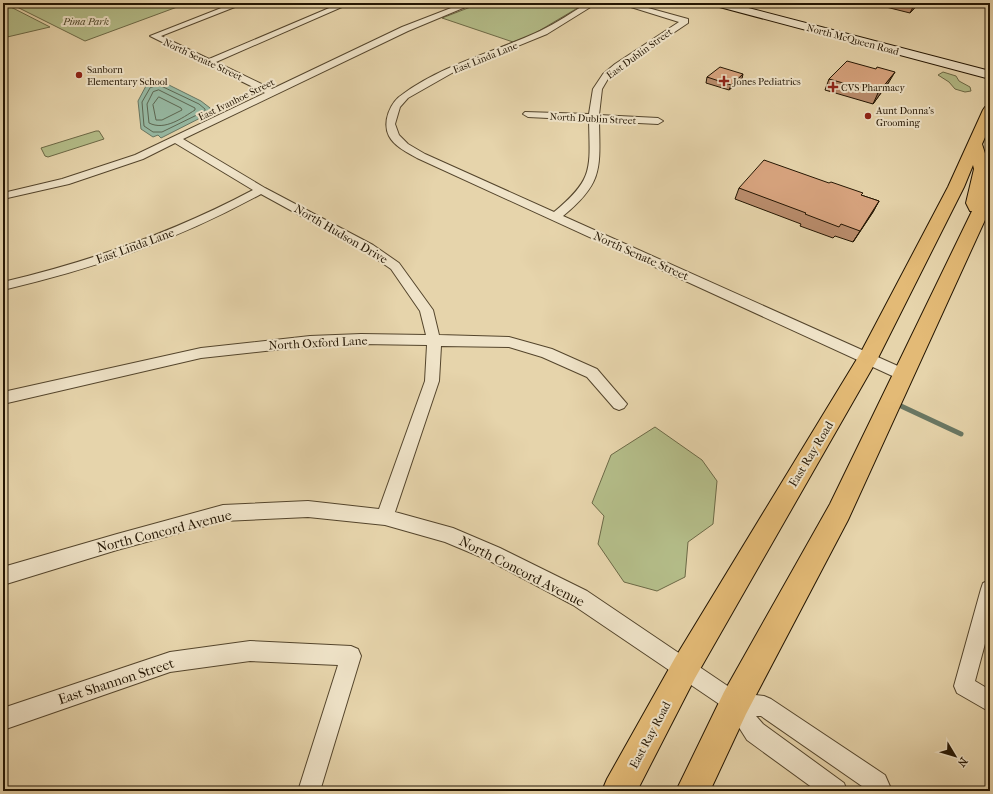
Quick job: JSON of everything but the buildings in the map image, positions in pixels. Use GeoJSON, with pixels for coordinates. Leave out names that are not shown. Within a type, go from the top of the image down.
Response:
{"type":"FeatureCollection","features":[{"type":"Feature","properties":{"kind":"main road","name":"North McQueen Road"},"geometry":{"type":"LineString","coordinates":[[716,3],[990,75]]}},
{"type":"Feature","properties":{"kind":"main road","name":"North McQueen Road"},"geometry":{"type":"LineString","coordinates":[[750,3],[990,64]]}},
{"type":"Feature","properties":{"kind":"main road"},"geometry":{"type":"LineString","coordinates":[[765,16],[840,30],[849,28]]}},
{"type":"Feature","properties":{"kind":"main road","name":"East Ray Road"},"geometry":{"type":"LineString","coordinates":[[619,791],[685,668],[868,358],[952,194],[990,110]]}},
{"type":"Feature","properties":{"kind":"main road"},"geometry":{"type":"LineString","coordinates":[[975,144],[982,169],[974,203],[976,208],[981,212]]}},
{"type":"Feature","properties":{"kind":"main road"},"geometry":{"type":"LineString","coordinates":[[693,791],[735,703],[839,512],[990,191]]}},
{"type":"Feature","properties":{"kind":"street","name":"North Senate Street"},"geometry":{"type":"LineString","coordinates":[[241,3],[154,36],[273,93]]}},
{"type":"Feature","properties":{"kind":"street"},"geometry":{"type":"LineString","coordinates":[[209,62],[347,3]]}},
{"type":"Feature","properties":{"kind":"street","name":"East Ivanhoe Street"},"geometry":{"type":"LineString","coordinates":[[3,196],[65,182],[121,164],[177,140],[405,29],[472,3]]}},
{"type":"Feature","properties":{"kind":"street","name":"East Linda Lane"},"geometry":{"type":"LineString","coordinates":[[390,124],[396,106],[405,96],[449,71],[544,32],[593,3]]}},
{"type":"Feature","properties":{"kind":"street","name":"East Dublin Street"},"geometry":{"type":"LineString","coordinates":[[554,217],[579,197],[590,180],[594,166],[594,118],[597,90],[603,79],[614,69],[685,20],[622,3]]}},
{"type":"Feature","properties":{"kind":"street","name":"North Dublin Street"},"geometry":{"type":"LineString","coordinates":[[528,114],[658,121]]}},
{"type":"Feature","properties":{"kind":"street","name":"North Senate Street"},"geometry":{"type":"LineString","coordinates":[[390,124],[394,136],[404,146],[421,156],[904,374]]}},
{"type":"Feature","properties":{"kind":"street","name":"North Hudson Drive"},"geometry":{"type":"LineString","coordinates":[[177,140],[261,190],[369,248],[395,266],[426,310],[434,341],[432,381],[385,517]]}},
{"type":"Feature","properties":{"kind":"street","name":"East Linda Lane"},"geometry":{"type":"LineString","coordinates":[[3,286],[101,260],[158,239],[211,216],[261,190]]}},
{"type":"Feature","properties":{"kind":"street","name":"North Oxford Lane"},"geometry":{"type":"LineString","coordinates":[[3,398],[201,353],[310,341],[361,339],[509,342],[547,353],[592,374],[620,404]]}},
{"type":"Feature","properties":{"kind":"street","name":"North Concord Avenue"},"geometry":{"type":"LineString","coordinates":[[3,576],[117,542],[223,513],[308,509],[385,517],[447,534],[494,554],[580,598],[735,703],[755,732],[836,791]]}},
{"type":"Feature","properties":{"kind":"street"},"geometry":{"type":"LineString","coordinates":[[990,589],[964,686],[990,702]]}},
{"type":"Feature","properties":{"kind":"street","name":"East Shannon Street"},"geometry":{"type":"LineString","coordinates":[[3,719],[170,662],[250,652],[351,656],[310,791]]}},
{"type":"Feature","properties":{"kind":"street","name":"North Concord Avenue"},"geometry":{"type":"LineString","coordinates":[[735,703],[764,706],[877,783],[881,791]]}},
{"type":"Feature","properties":{"kind":"green space"},"geometry":{"type":"Polygon","coordinates":[[[3,3],[50,27],[3,38],[3,3]]]}},
{"type":"Feature","properties":{"kind":"green space","name":"Pima Park"},"geometry":{"type":"Polygon","coordinates":[[[9,3],[188,3],[85,41],[9,3]]]}},
{"type":"Feature","properties":{"kind":"green space"},"geometry":{"type":"Polygon","coordinates":[[[481,3],[586,3],[532,35],[513,42],[442,18],[481,3]]]}},
{"type":"Feature","properties":{"kind":"green space"},"geometry":{"type":"Polygon","coordinates":[[[943,72],[956,76],[959,81],[970,87],[971,91],[965,92],[955,89],[949,82],[938,75],[943,72]]]}},
{"type":"Feature","properties":{"kind":"green space"},"geometry":{"type":"Polygon","coordinates":[[[99,131],[104,139],[48,157],[45,156],[41,148],[99,131]]]}},
{"type":"Feature","properties":{"kind":"green space"},"geometry":{"type":"Polygon","coordinates":[[[655,427],[702,460],[717,481],[713,524],[688,542],[685,577],[657,591],[624,582],[598,544],[604,516],[592,503],[611,455],[655,427]]]}},
{"type":"Feature","properties":{"kind":"water"},"geometry":{"type":"Polygon","coordinates":[[[159,80],[201,101],[214,111],[161,138],[158,135],[153,137],[141,129],[138,101],[147,84],[159,80]]]}},
{"type":"Feature","properties":{"kind":"waterway"},"geometry":{"type":"LineString","coordinates":[[901,406],[961,434]]}},
{"type":"Feature","properties":{"kind":"place","name":"Sanborn Elementary School"},"geometry":{"type":"Point","coordinates":[79,75]}},
{"type":"Feature","properties":{"kind":"place","name":"Jones Pediatrics"},"geometry":{"type":"Point","coordinates":[724,81]}},
{"type":"Feature","properties":{"kind":"place","name":"CVS Pharmacy"},"geometry":{"type":"Point","coordinates":[833,87]}},
{"type":"Feature","properties":{"kind":"place","name":"Aunt Donna's Grooming"},"geometry":{"type":"Point","coordinates":[868,116]}}]}
